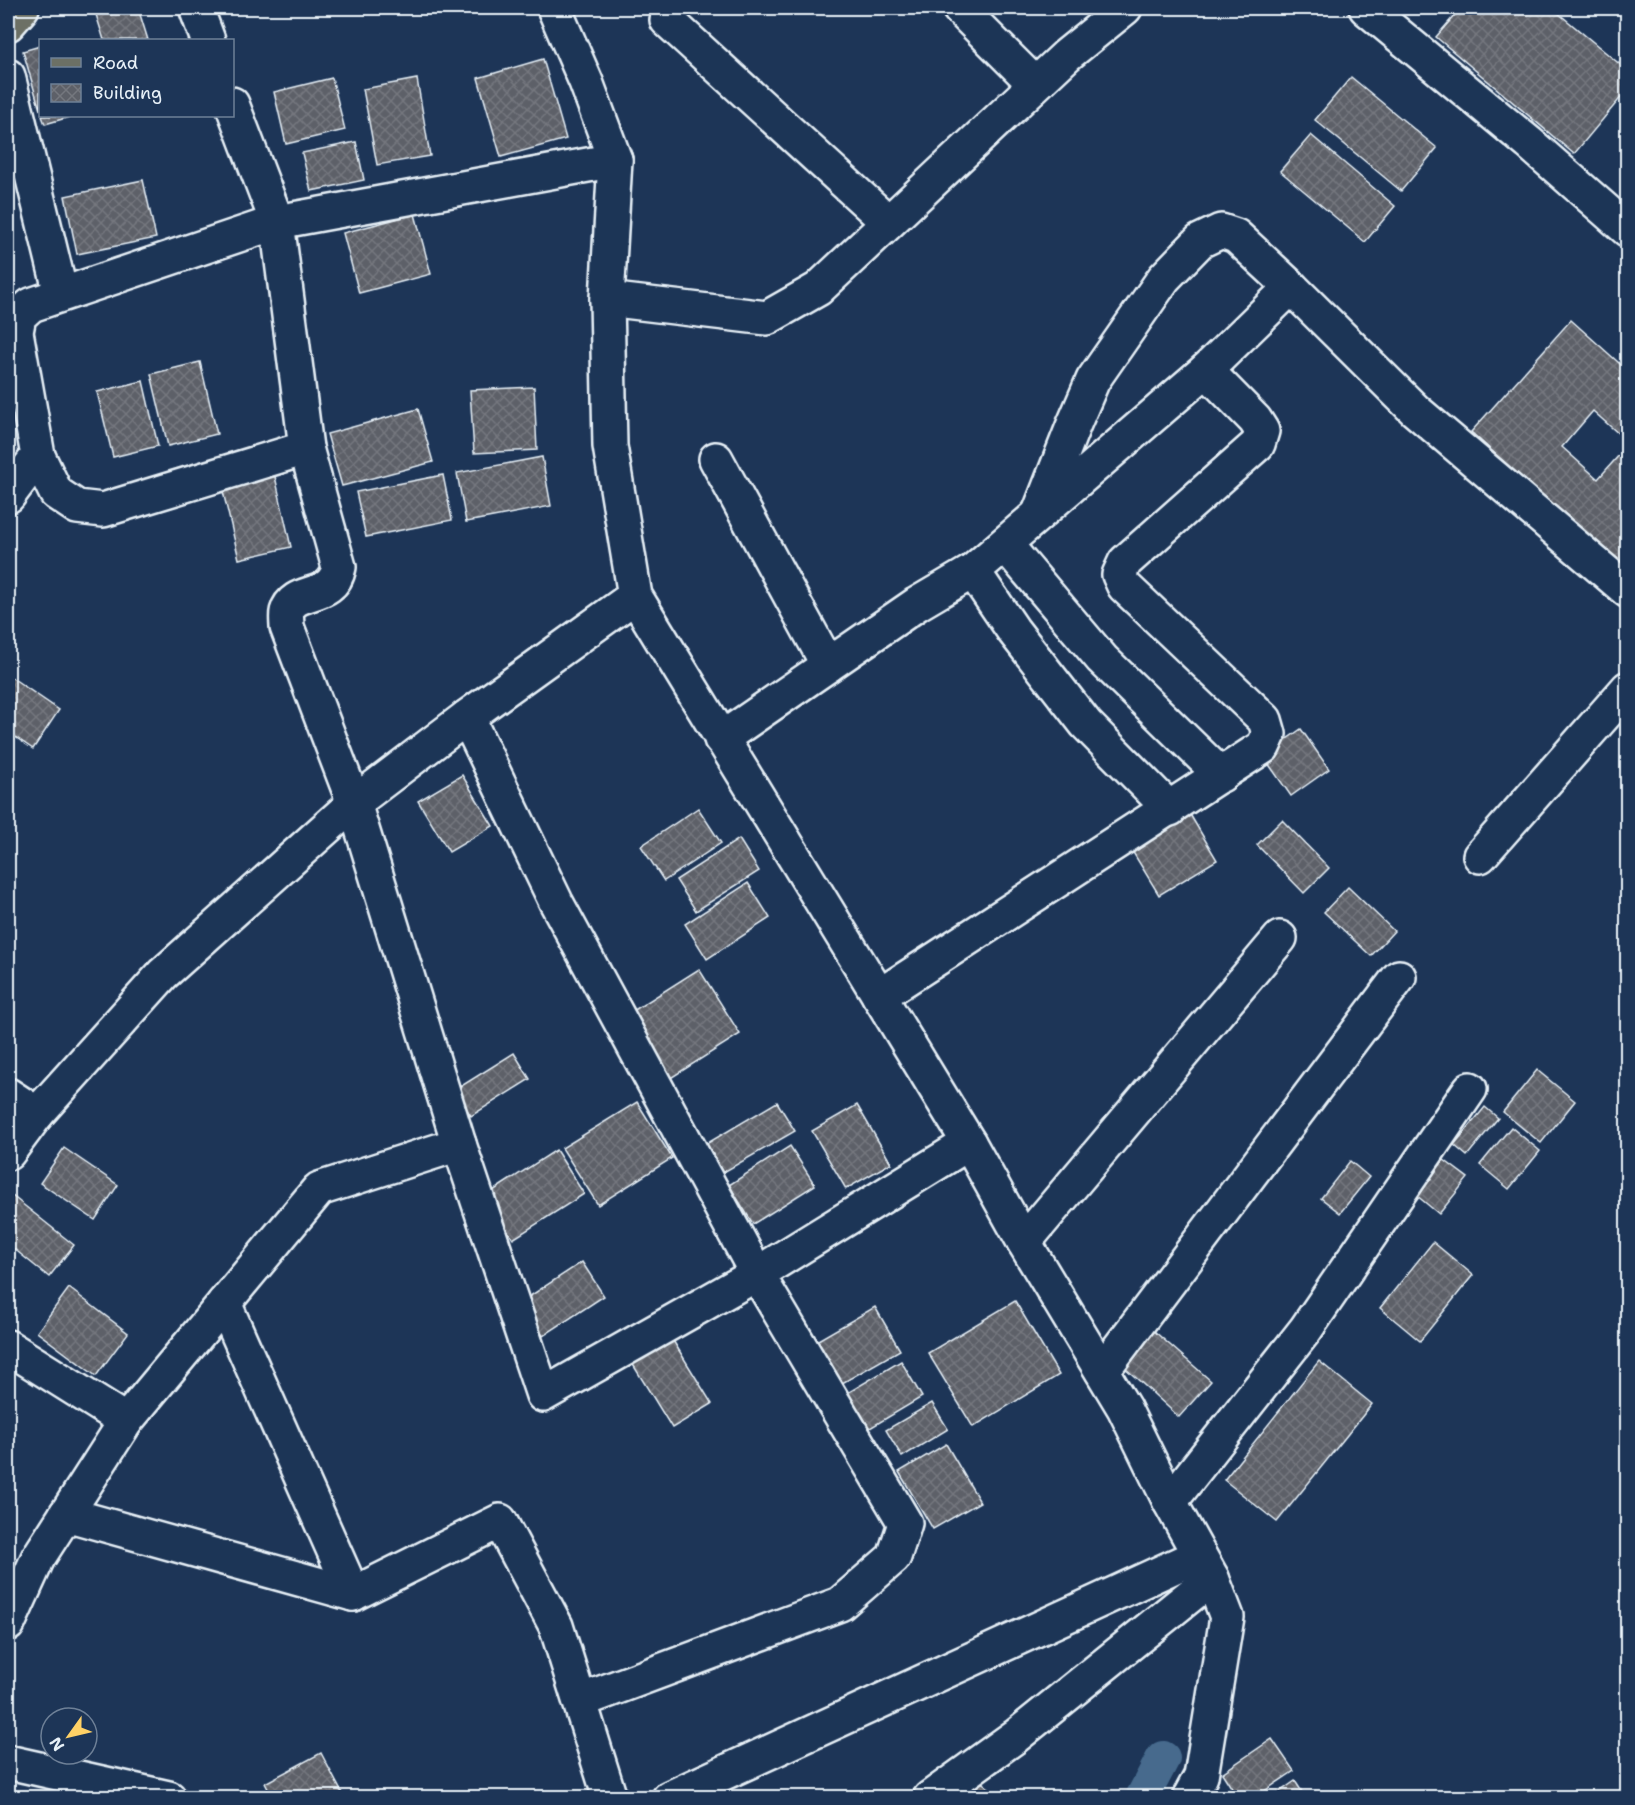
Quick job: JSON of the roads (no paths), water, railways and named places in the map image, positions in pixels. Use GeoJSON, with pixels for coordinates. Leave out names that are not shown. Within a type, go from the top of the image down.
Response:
{"type":"FeatureCollection","features":[{"type":"Feature","properties":{"kind":"main road"},"geometry":{"type":"LineString","coordinates":[[8,24],[22,8]]}},
{"type":"Feature","properties":{"kind":"street"},"geometry":{"type":"LineString","coordinates":[[196,8],[208,39]]}},
{"type":"Feature","properties":{"kind":"street"},"geometry":{"type":"LineString","coordinates":[[555,8],[615,160],[607,299],[610,446],[635,596],[969,1143],[1024,1242],[1124,1408],[1170,1502],[1206,1566],[1227,1617],[1201,1776],[1189,1797]]}},
{"type":"Feature","properties":{"kind":"street"},"geometry":{"type":"LineString","coordinates":[[959,8],[1035,84]]}},
{"type":"Feature","properties":{"kind":"street"},"geometry":{"type":"LineString","coordinates":[[607,299],[766,318],[818,289],[1035,84],[1125,8]]}},
{"type":"Feature","properties":{"kind":"street"},"geometry":{"type":"LineString","coordinates":[[1366,8],[1529,142],[1622,214]]}},
{"type":"Feature","properties":{"kind":"street"},"geometry":{"type":"LineString","coordinates":[[668,20],[888,222]]}},
{"type":"Feature","properties":{"kind":"street"},"geometry":{"type":"LineString","coordinates":[[8,76],[61,294]]}},
{"type":"Feature","properties":{"kind":"street"},"geometry":{"type":"LineString","coordinates":[[234,109],[277,222],[306,448],[339,567],[337,577],[331,586],[297,599],[287,611],[287,627],[354,803],[459,1144],[543,1395],[757,1274],[969,1143]]}},
{"type":"Feature","properties":{"kind":"street"},"geometry":{"type":"LineString","coordinates":[[306,448],[104,510],[77,507],[57,493],[38,456],[16,332],[19,316],[31,305],[61,294],[277,222],[615,160]]}},
{"type":"Feature","properties":{"kind":"street"},"geometry":{"type":"LineString","coordinates":[[1037,517],[1094,380],[1164,278],[1200,241],[1221,231],[1236,236],[1415,410],[1628,591]]}},
{"type":"Feature","properties":{"kind":"street"},"geometry":{"type":"LineString","coordinates":[[721,739],[917,604],[973,571],[1206,370],[1291,287]]}},
{"type":"Feature","properties":{"kind":"street"},"geometry":{"type":"LineString","coordinates":[[879,996],[1263,747],[1269,734],[1265,720],[1124,586],[1119,575],[1125,562],[1258,444],[1262,431],[1256,420],[1206,370]]}},
{"type":"Feature","properties":{"kind":"street"},"geometry":{"type":"LineString","coordinates":[[8,496],[38,456]]}},
{"type":"Feature","properties":{"kind":"street"},"geometry":{"type":"LineString","coordinates":[[716,459],[828,665]]}},
{"type":"Feature","properties":{"kind":"street"},"geometry":{"type":"LineString","coordinates":[[1005,544],[1102,659],[1221,775]]}},
{"type":"Feature","properties":{"kind":"street"},"geometry":{"type":"LineString","coordinates":[[973,571],[1013,630],[1086,724],[1170,809]]}},
{"type":"Feature","properties":{"kind":"street"},"geometry":{"type":"LineString","coordinates":[[8,1153],[37,1114],[163,974],[354,803],[467,717],[635,596]]}},
{"type":"Feature","properties":{"kind":"street"},"geometry":{"type":"LineString","coordinates":[[1480,856],[1628,688]]}},
{"type":"Feature","properties":{"kind":"street"},"geometry":{"type":"LineString","coordinates":[[467,717],[556,902],[757,1274],[905,1523],[894,1557],[840,1604],[580,1701]]}},
{"type":"Feature","properties":{"kind":"street"},"geometry":{"type":"LineString","coordinates":[[1024,1242],[1280,938]]}},
{"type":"Feature","properties":{"kind":"street"},"geometry":{"type":"LineString","coordinates":[[1102,1371],[1399,977]]}},
{"type":"Feature","properties":{"kind":"street"},"geometry":{"type":"LineString","coordinates":[[1170,1502],[1306,1329],[1470,1089]]}},
{"type":"Feature","properties":{"kind":"street"},"geometry":{"type":"LineString","coordinates":[[8,1095],[37,1114]]}},
{"type":"Feature","properties":{"kind":"street"},"geometry":{"type":"LineString","coordinates":[[8,1624],[38,1558],[126,1420],[319,1189],[459,1144]]}},
{"type":"Feature","properties":{"kind":"street"},"geometry":{"type":"LineString","coordinates":[[224,1303],[353,1594]]}},
{"type":"Feature","properties":{"kind":"street"},"geometry":{"type":"LineString","coordinates":[[8,1347],[126,1420]]}},
{"type":"Feature","properties":{"kind":"street"},"geometry":{"type":"LineString","coordinates":[[66,1514],[353,1594],[500,1521],[556,1626],[610,1797]]}},
{"type":"Feature","properties":{"kind":"street"},"geometry":{"type":"LineString","coordinates":[[669,1797],[1206,1566]]}},
{"type":"Feature","properties":{"kind":"street"},"geometry":{"type":"LineString","coordinates":[[930,1797],[1026,1728],[1206,1566]]}},
{"type":"Feature","properties":{"kind":"street"},"geometry":{"type":"LineString","coordinates":[[8,1762],[169,1797]]}},
{"type":"Feature","properties":{"kind":"waterway"},"geometry":{"type":"LineString","coordinates":[[1142,1798],[1163,1758]]}}]}
